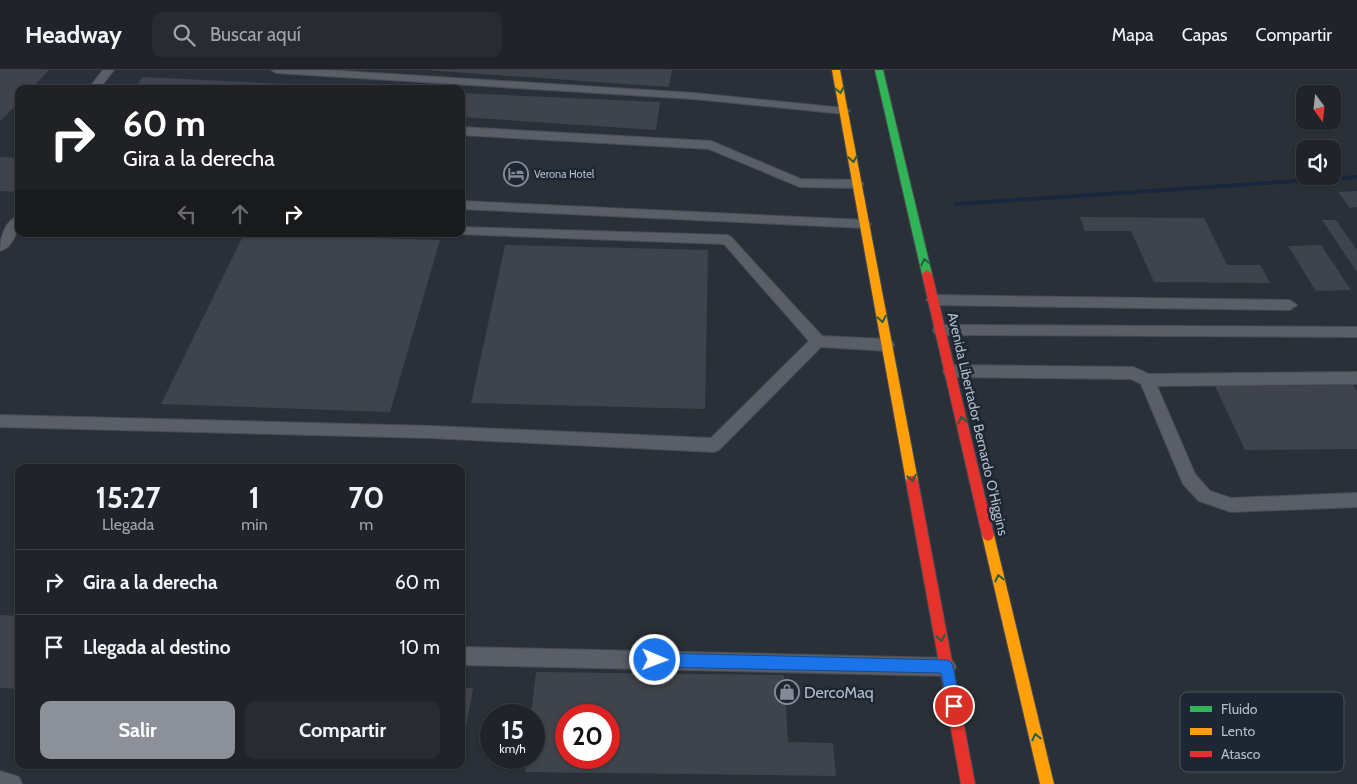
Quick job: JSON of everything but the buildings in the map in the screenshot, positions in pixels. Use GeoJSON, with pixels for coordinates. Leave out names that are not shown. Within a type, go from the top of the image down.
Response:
{"type":"FeatureCollection","features":[{"type":"Feature","properties":{"kind":"main road"},"geometry":{"type":"LineString","coordinates":[[836,70],[968,784]]}},
{"type":"Feature","properties":{"kind":"main road","name":"Avenida Libertador Bernardo O'Higgins"},"geometry":{"type":"LineString","coordinates":[[879,70],[1048,784]]}},
{"type":"Feature","properties":{"kind":"lane"},"geometry":{"type":"LineString","coordinates":[[96,85],[109,70]]}},
{"type":"Feature","properties":{"kind":"lane"},"geometry":{"type":"LineString","coordinates":[[276,70],[694,96],[844,111]]}},
{"type":"Feature","properties":{"kind":"lane"},"geometry":{"type":"LineString","coordinates":[[465,131],[711,145],[800,183],[858,184]]}},
{"type":"Feature","properties":{"kind":"lane"},"geometry":{"type":"LineString","coordinates":[[465,205],[865,224]]}},
{"type":"Feature","properties":{"kind":"lane"},"geometry":{"type":"LineString","coordinates":[[0,246],[15,225]]}},
{"type":"Feature","properties":{"kind":"lane"},"geometry":{"type":"LineString","coordinates":[[465,231],[727,240],[818,341],[887,345]]}},
{"type":"Feature","properties":{"kind":"lane"},"geometry":{"type":"LineString","coordinates":[[934,300],[1290,305]]}},
{"type":"Feature","properties":{"kind":"lane"},"geometry":{"type":"LineString","coordinates":[[940,330],[1357,332]]}},
{"type":"Feature","properties":{"kind":"lane"},"geometry":{"type":"LineString","coordinates":[[0,420],[431,432],[714,444],[818,341]]}},
{"type":"Feature","properties":{"kind":"lane"},"geometry":{"type":"LineString","coordinates":[[950,371],[1133,373],[1147,380],[1357,378]]}},
{"type":"Feature","properties":{"kind":"lane"},"geometry":{"type":"LineString","coordinates":[[1147,380],[1189,479],[1205,496],[1231,504],[1357,500]]}},
{"type":"Feature","properties":{"kind":"lane"},"geometry":{"type":"LineString","coordinates":[[465,656],[947,667]]}},
{"type":"Feature","properties":{"kind":"lane"},"geometry":{"type":"LineString","coordinates":[[0,782],[12,784]]}},
{"type":"Feature","properties":{"kind":"waterway"},"geometry":{"type":"LineString","coordinates":[[956,204],[1357,177]]}},
{"type":"Feature","properties":{"kind":"traffic: fast"},"geometry":{"type":"LineString","coordinates":[[879,70],[927,274]]}},
{"type":"Feature","properties":{"kind":"traffic: slow"},"geometry":{"type":"LineString","coordinates":[[836,70],[912,481]]}},
{"type":"Feature","properties":{"kind":"traffic: slow"},"geometry":{"type":"LineString","coordinates":[[988,535],[1047,784]]}},
{"type":"Feature","properties":{"kind":"traffic: jam"},"geometry":{"type":"LineString","coordinates":[[927,274],[988,535]]}},
{"type":"Feature","properties":{"kind":"traffic: jam"},"geometry":{"type":"LineString","coordinates":[[912,481],[968,784]]}},
{"type":"Feature","properties":{"kind":"place","name":"Verona Hotel"},"geometry":{"type":"Point","coordinates":[516,174]}},
{"type":"Feature","properties":{"kind":"place","name":"DercoMaq"},"geometry":{"type":"Point","coordinates":[787,692]}},
{"type":"Feature","properties":{"kind":"route"},"geometry":{"type":"LineString","coordinates":[[655,660],[947,667],[954,706]]}}]}
